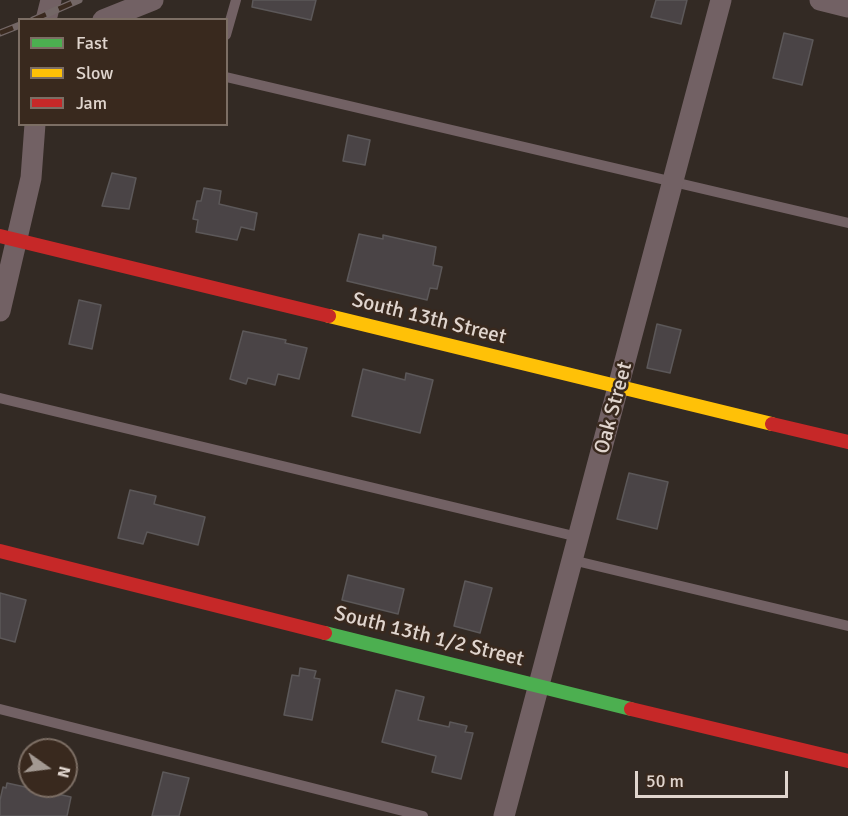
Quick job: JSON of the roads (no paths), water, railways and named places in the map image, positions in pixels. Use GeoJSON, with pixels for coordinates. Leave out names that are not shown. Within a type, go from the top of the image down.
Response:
{"type":"FeatureCollection","features":[{"type":"Feature","properties":{"kind":"street"},"geometry":{"type":"LineString","coordinates":[[46,18],[51,0]]}},
{"type":"Feature","properties":{"kind":"street"},"geometry":{"type":"LineString","coordinates":[[109,18],[153,0]]}},
{"type":"Feature","properties":{"kind":"street","name":"Oak Street"},"geometry":{"type":"LineString","coordinates":[[504,816],[537,686],[620,388],[721,0]]}},
{"type":"Feature","properties":{"kind":"street"},"geometry":{"type":"LineString","coordinates":[[820,0],[848,7]]}},
{"type":"Feature","properties":{"kind":"street"},"geometry":{"type":"LineString","coordinates":[[0,311],[9,238],[31,178],[35,126]]}},
{"type":"Feature","properties":{"kind":"street","name":"South 13th Street"},"geometry":{"type":"LineString","coordinates":[[9,238],[848,442]]}},
{"type":"Feature","properties":{"kind":"street","name":"South 13th 1/2 Street"},"geometry":{"type":"LineString","coordinates":[[0,551],[537,686],[848,761]]}},
{"type":"Feature","properties":{"kind":"lane"},"geometry":{"type":"LineString","coordinates":[[228,27],[236,0]]}},
{"type":"Feature","properties":{"kind":"lane"},"geometry":{"type":"LineString","coordinates":[[228,77],[673,184],[848,223]]}},
{"type":"Feature","properties":{"kind":"lane"},"geometry":{"type":"LineString","coordinates":[[0,398],[578,537]]}},
{"type":"Feature","properties":{"kind":"lane"},"geometry":{"type":"LineString","coordinates":[[572,560],[848,626]]}},
{"type":"Feature","properties":{"kind":"lane"},"geometry":{"type":"LineString","coordinates":[[0,709],[423,816]]}},
{"type":"Feature","properties":{"kind":"railway"},"geometry":{"type":"LineString","coordinates":[[38,18],[79,0]]}},
{"type":"Feature","properties":{"kind":"railway"},"geometry":{"type":"LineString","coordinates":[[0,33],[18,26]]}}]}
